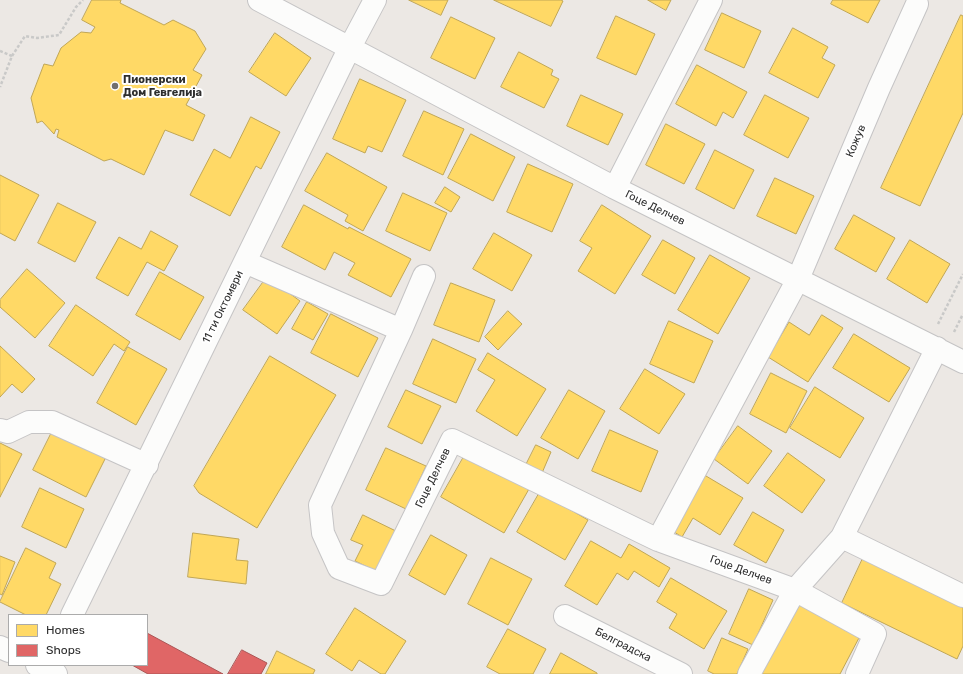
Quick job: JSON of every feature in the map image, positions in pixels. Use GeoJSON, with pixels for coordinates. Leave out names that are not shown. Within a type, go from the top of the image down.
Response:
{"type":"FeatureCollection","features":[{"type":"Feature","properties":{"kind":"street","name":"Гоце Делчев"},"geometry":{"type":"LineString","coordinates":[[259,0],[349,49],[615,188],[963,362]]}},
{"type":"Feature","properties":{"kind":"street","name":"11 ти Октомври"},"geometry":{"type":"LineString","coordinates":[[72,614],[147,465],[349,49],[375,0]]}},
{"type":"Feature","properties":{"kind":"street"},"geometry":{"type":"LineString","coordinates":[[615,188],[712,0]]}},
{"type":"Feature","properties":{"kind":"street","name":"Кожув"},"geometry":{"type":"LineString","coordinates":[[658,540],[798,279],[879,88],[918,4]]}},
{"type":"Feature","properties":{"kind":"street"},"geometry":{"type":"LineString","coordinates":[[245,262],[401,330]]}},
{"type":"Feature","properties":{"kind":"street","name":"Гоце Делчев"},"geometry":{"type":"LineString","coordinates":[[424,276],[401,330],[320,505],[323,533],[339,568],[381,584],[452,440],[658,540],[794,590],[875,634],[857,674]]}},
{"type":"Feature","properties":{"kind":"street"},"geometry":{"type":"LineString","coordinates":[[749,674],[794,590],[842,537],[932,346]]}},
{"type":"Feature","properties":{"kind":"street"},"geometry":{"type":"LineString","coordinates":[[0,430],[8,432],[29,422],[52,422],[147,465]]}},
{"type":"Feature","properties":{"kind":"street"},"geometry":{"type":"LineString","coordinates":[[842,537],[963,596]]}},
{"type":"Feature","properties":{"kind":"street","name":"Белградска"},"geometry":{"type":"LineString","coordinates":[[565,616],[681,674]]}},
{"type":"Feature","properties":{"kind":"path"},"geometry":{"type":"LineString","coordinates":[[0,87],[12,56],[25,36],[37,38],[59,35],[76,7],[83,0]]}},
{"type":"Feature","properties":{"kind":"path"},"geometry":{"type":"LineString","coordinates":[[0,51],[12,56]]}},
{"type":"Feature","properties":{"kind":"path"},"geometry":{"type":"LineString","coordinates":[[932,346],[963,274]]}},
{"type":"Feature","properties":{"kind":"building: Homes","name":"Пионерски Дом Гевгелија"},"geometry":{"type":"Polygon","coordinates":[[[92,0],[121,0],[120,3],[164,25],[173,20],[195,31],[206,49],[193,70],[202,75],[186,105],[205,115],[193,141],[165,130],[144,175],[111,159],[104,161],[57,137],[59,130],[56,129],[54,134],[42,121],[37,123],[31,98],[44,64],[53,66],[61,48],[81,32],[91,33],[95,27],[82,20],[92,0]]]}},
{"type":"Feature","properties":{"kind":"building: Homes"},"geometry":{"type":"Polygon","coordinates":[[[409,0],[448,0],[441,15],[409,0]]]}},
{"type":"Feature","properties":{"kind":"building: Homes"},"geometry":{"type":"Polygon","coordinates":[[[494,0],[561,0],[563,1],[551,26],[494,0]]]}},
{"type":"Feature","properties":{"kind":"building: Homes"},"geometry":{"type":"Polygon","coordinates":[[[648,0],[671,0],[666,10],[648,0]]]}},
{"type":"Feature","properties":{"kind":"building: Homes"},"geometry":{"type":"Polygon","coordinates":[[[833,0],[880,0],[868,23],[831,4],[833,0]]]}},
{"type":"Feature","properties":{"kind":"building: Homes"},"geometry":{"type":"Polygon","coordinates":[[[722,13],[761,31],[744,68],[705,50],[722,13]]]}},
{"type":"Feature","properties":{"kind":"building: Homes"},"geometry":{"type":"Polygon","coordinates":[[[961,15],[963,16],[963,113],[920,206],[881,188],[961,15]]]}},
{"type":"Feature","properties":{"kind":"building: Homes"},"geometry":{"type":"Polygon","coordinates":[[[616,16],[655,34],[636,75],[597,58],[616,16]]]}},
{"type":"Feature","properties":{"kind":"building: Homes"},"geometry":{"type":"Polygon","coordinates":[[[451,17],[495,38],[475,79],[431,58],[451,17]]]}},
{"type":"Feature","properties":{"kind":"building: Homes"},"geometry":{"type":"Polygon","coordinates":[[[793,28],[828,47],[822,58],[835,65],[818,98],[769,73],[793,28]]]}},
{"type":"Feature","properties":{"kind":"building: Homes"},"geometry":{"type":"Polygon","coordinates":[[[275,33],[311,58],[286,96],[249,72],[275,33]]]}},
{"type":"Feature","properties":{"kind":"building: Homes"},"geometry":{"type":"Polygon","coordinates":[[[519,52],[553,70],[551,75],[559,79],[544,108],[501,87],[519,52]]]}},
{"type":"Feature","properties":{"kind":"building: Homes"},"geometry":{"type":"Polygon","coordinates":[[[697,65],[747,92],[733,118],[723,112],[716,126],[676,104],[697,65]]]}},
{"type":"Feature","properties":{"kind":"building: Homes"},"geometry":{"type":"Polygon","coordinates":[[[360,79],[406,100],[382,152],[368,146],[365,153],[333,139],[360,79]]]}},
{"type":"Feature","properties":{"kind":"building: Homes"},"geometry":{"type":"Polygon","coordinates":[[[581,95],[623,114],[608,145],[567,126],[581,95]]]}},
{"type":"Feature","properties":{"kind":"building: Homes"},"geometry":{"type":"Polygon","coordinates":[[[765,95],[809,118],[788,158],[744,135],[765,95]]]}},
{"type":"Feature","properties":{"kind":"building: Homes"},"geometry":{"type":"Polygon","coordinates":[[[424,111],[464,129],[443,175],[403,156],[424,111]]]}},
{"type":"Feature","properties":{"kind":"building: Homes"},"geometry":{"type":"Polygon","coordinates":[[[251,117],[280,132],[261,169],[256,166],[230,216],[190,195],[214,149],[230,158],[251,117]]]}},
{"type":"Feature","properties":{"kind":"building: Homes"},"geometry":{"type":"Polygon","coordinates":[[[666,124],[705,144],[684,184],[646,165],[666,124]]]}},
{"type":"Feature","properties":{"kind":"building: Homes"},"geometry":{"type":"Polygon","coordinates":[[[471,134],[515,157],[493,201],[448,178],[471,134]]]}},
{"type":"Feature","properties":{"kind":"building: Homes"},"geometry":{"type":"Polygon","coordinates":[[[715,150],[754,170],[734,209],[696,189],[715,150]]]}},
{"type":"Feature","properties":{"kind":"building: Homes"},"geometry":{"type":"Polygon","coordinates":[[[327,153],[387,187],[363,231],[345,221],[348,215],[305,191],[327,153]]]}},
{"type":"Feature","properties":{"kind":"building: Homes"},"geometry":{"type":"Polygon","coordinates":[[[528,164],[573,184],[552,232],[507,212],[528,164]]]}},
{"type":"Feature","properties":{"kind":"building: Homes"},"geometry":{"type":"Polygon","coordinates":[[[0,175],[39,195],[15,241],[0,233],[0,175]]]}},
{"type":"Feature","properties":{"kind":"building: Homes"},"geometry":{"type":"Polygon","coordinates":[[[775,178],[814,196],[796,234],[757,216],[775,178]]]}},
{"type":"Feature","properties":{"kind":"building: Homes"},"geometry":{"type":"Polygon","coordinates":[[[445,187],[460,197],[451,212],[435,203],[445,187]]]}},
{"type":"Feature","properties":{"kind":"building: Homes"},"geometry":{"type":"Polygon","coordinates":[[[403,193],[447,213],[430,251],[386,231],[403,193]]]}},
{"type":"Feature","properties":{"kind":"building: Homes"},"geometry":{"type":"Polygon","coordinates":[[[58,203],[96,222],[75,262],[38,243],[58,203]]]}},
{"type":"Feature","properties":{"kind":"building: Homes"},"geometry":{"type":"Polygon","coordinates":[[[304,205],[348,229],[349,227],[411,259],[391,297],[348,275],[355,263],[334,252],[325,270],[282,247],[304,205]]]}},
{"type":"Feature","properties":{"kind":"building: Homes"},"geometry":{"type":"Polygon","coordinates":[[[602,205],[651,236],[615,294],[578,271],[592,248],[580,241],[602,205]]]}},
{"type":"Feature","properties":{"kind":"building: Homes"},"geometry":{"type":"Polygon","coordinates":[[[854,215],[895,238],[876,272],[835,249],[854,215]]]}},
{"type":"Feature","properties":{"kind":"building: Homes"},"geometry":{"type":"Polygon","coordinates":[[[151,231],[178,246],[164,271],[147,262],[128,296],[96,278],[119,237],[141,249],[151,231]]]}},
{"type":"Feature","properties":{"kind":"building: Homes"},"geometry":{"type":"Polygon","coordinates":[[[494,233],[532,255],[512,291],[473,269],[494,233]]]}},
{"type":"Feature","properties":{"kind":"building: Homes"},"geometry":{"type":"Polygon","coordinates":[[[663,240],[695,258],[675,294],[642,275],[663,240]]]}},
{"type":"Feature","properties":{"kind":"building: Homes"},"geometry":{"type":"Polygon","coordinates":[[[910,240],[950,264],[927,303],[887,279],[910,240]]]}},
{"type":"Feature","properties":{"kind":"building: Homes"},"geometry":{"type":"Polygon","coordinates":[[[710,255],[750,278],[718,334],[678,310],[710,255]]]}},
{"type":"Feature","properties":{"kind":"building: Homes"},"geometry":{"type":"Polygon","coordinates":[[[27,269],[65,303],[35,338],[0,307],[0,300],[27,269]]]}},
{"type":"Feature","properties":{"kind":"building: Homes"},"geometry":{"type":"Polygon","coordinates":[[[160,272],[204,297],[180,340],[136,315],[160,272]]]}},
{"type":"Feature","properties":{"kind":"building: Homes"},"geometry":{"type":"Polygon","coordinates":[[[267,277],[300,301],[277,334],[243,310],[267,277]]]}},
{"type":"Feature","properties":{"kind":"building: Homes"},"geometry":{"type":"Polygon","coordinates":[[[451,283],[495,300],[479,342],[434,325],[451,283]]]}},
{"type":"Feature","properties":{"kind":"building: Homes"},"geometry":{"type":"Polygon","coordinates":[[[307,302],[328,314],[313,340],[292,329],[307,302]]]}},
{"type":"Feature","properties":{"kind":"building: Homes"},"geometry":{"type":"Polygon","coordinates":[[[76,305],[130,342],[124,351],[114,344],[93,376],[49,346],[76,305]]]}},
{"type":"Feature","properties":{"kind":"building: Homes"},"geometry":{"type":"Polygon","coordinates":[[[508,311],[522,324],[498,350],[485,337],[508,311]]]}},
{"type":"Feature","properties":{"kind":"building: Homes"},"geometry":{"type":"Polygon","coordinates":[[[331,314],[378,338],[358,377],[311,353],[331,314]]]}},
{"type":"Feature","properties":{"kind":"building: Homes"},"geometry":{"type":"Polygon","coordinates":[[[822,315],[843,328],[808,382],[768,357],[789,322],[809,335],[822,315]]]}},
{"type":"Feature","properties":{"kind":"building: Homes"},"geometry":{"type":"Polygon","coordinates":[[[669,321],[713,341],[694,383],[650,364],[669,321]]]}},
{"type":"Feature","properties":{"kind":"building: Homes"},"geometry":{"type":"Polygon","coordinates":[[[854,334],[910,368],[889,402],[833,368],[854,334]]]}},
{"type":"Feature","properties":{"kind":"building: Homes"},"geometry":{"type":"Polygon","coordinates":[[[433,339],[476,359],[456,403],[413,384],[433,339]]]}},
{"type":"Feature","properties":{"kind":"building: Homes"},"geometry":{"type":"Polygon","coordinates":[[[0,346],[35,379],[22,393],[12,384],[0,397],[0,346]]]}},
{"type":"Feature","properties":{"kind":"building: Homes"},"geometry":{"type":"Polygon","coordinates":[[[128,347],[167,369],[136,425],[97,403],[128,347]]]}},
{"type":"Feature","properties":{"kind":"building: Homes"},"geometry":{"type":"Polygon","coordinates":[[[488,353],[546,389],[517,436],[476,411],[495,380],[478,370],[488,353]]]}},
{"type":"Feature","properties":{"kind":"building: Homes"},"geometry":{"type":"Polygon","coordinates":[[[270,356],[336,395],[257,528],[199,493],[194,486],[270,356]]]}},
{"type":"Feature","properties":{"kind":"building: Homes"},"geometry":{"type":"Polygon","coordinates":[[[645,369],[685,394],[659,434],[620,409],[645,369]]]}},
{"type":"Feature","properties":{"kind":"building: Homes"},"geometry":{"type":"Polygon","coordinates":[[[771,373],[807,391],[786,433],[750,414],[771,373]]]}},
{"type":"Feature","properties":{"kind":"building: Homes"},"geometry":{"type":"Polygon","coordinates":[[[815,387],[864,418],[840,458],[790,428],[815,387]]]}},
{"type":"Feature","properties":{"kind":"building: Homes"},"geometry":{"type":"Polygon","coordinates":[[[406,390],[441,406],[422,444],[388,427],[406,390]]]}},
{"type":"Feature","properties":{"kind":"building: Homes"},"geometry":{"type":"Polygon","coordinates":[[[569,390],[605,411],[578,459],[541,438],[569,390]]]}},
{"type":"Feature","properties":{"kind":"building: Homes"},"geometry":{"type":"Polygon","coordinates":[[[738,426],[772,451],[748,484],[714,459],[738,426]]]}},
{"type":"Feature","properties":{"kind":"building: Homes"},"geometry":{"type":"Polygon","coordinates":[[[54,428],[107,455],[86,497],[33,470],[54,428]]]}},
{"type":"Feature","properties":{"kind":"building: Homes"},"geometry":{"type":"Polygon","coordinates":[[[610,430],[658,451],[641,492],[592,471],[610,430]]]}},
{"type":"Feature","properties":{"kind":"building: Homes"},"geometry":{"type":"Polygon","coordinates":[[[0,443],[22,454],[0,497],[0,443]]]}},
{"type":"Feature","properties":{"kind":"building: Homes"},"geometry":{"type":"Polygon","coordinates":[[[536,445],[551,452],[542,473],[526,465],[536,445]]]}},
{"type":"Feature","properties":{"kind":"building: Homes"},"geometry":{"type":"Polygon","coordinates":[[[386,448],[426,466],[406,509],[366,490],[386,448]]]}},
{"type":"Feature","properties":{"kind":"building: Homes"},"geometry":{"type":"Polygon","coordinates":[[[466,453],[529,489],[504,533],[441,497],[466,453]]]}},
{"type":"Feature","properties":{"kind":"building: Homes"},"geometry":{"type":"Polygon","coordinates":[[[788,453],[825,480],[802,513],[764,486],[788,453]]]}},
{"type":"Feature","properties":{"kind":"building: Homes"},"geometry":{"type":"Polygon","coordinates":[[[701,473],[743,498],[720,535],[693,518],[682,537],[668,528],[701,473]]]}},
{"type":"Feature","properties":{"kind":"building: Homes"},"geometry":{"type":"Polygon","coordinates":[[[40,488],[84,509],[66,548],[22,527],[40,488]]]}},
{"type":"Feature","properties":{"kind":"building: Homes"},"geometry":{"type":"Polygon","coordinates":[[[540,492],[588,520],[565,560],[517,532],[540,492]]]}},
{"type":"Feature","properties":{"kind":"building: Homes"},"geometry":{"type":"Polygon","coordinates":[[[753,512],[784,530],[766,563],[734,545],[753,512]]]}},
{"type":"Feature","properties":{"kind":"building: Homes"},"geometry":{"type":"Polygon","coordinates":[[[363,515],[400,533],[380,573],[355,561],[363,545],[351,540],[363,515]]]}},
{"type":"Feature","properties":{"kind":"building: Homes"},"geometry":{"type":"Polygon","coordinates":[[[193,533],[239,539],[236,560],[248,561],[246,584],[188,577],[193,533]]]}},
{"type":"Feature","properties":{"kind":"building: Homes"},"geometry":{"type":"Polygon","coordinates":[[[431,535],[467,555],[445,595],[409,575],[431,535]]]}},
{"type":"Feature","properties":{"kind":"building: Homes"},"geometry":{"type":"Polygon","coordinates":[[[591,541],[621,558],[629,544],[670,568],[659,587],[634,571],[628,580],[617,573],[597,605],[565,586],[591,541]]]}},
{"type":"Feature","properties":{"kind":"building: Homes"},"geometry":{"type":"Polygon","coordinates":[[[26,548],[56,563],[49,578],[61,584],[46,614],[24,614],[0,602],[26,548]]]}},
{"type":"Feature","properties":{"kind":"building: Homes"},"geometry":{"type":"Polygon","coordinates":[[[865,554],[963,601],[963,646],[957,659],[842,603],[865,554]]]}},
{"type":"Feature","properties":{"kind":"building: Homes"},"geometry":{"type":"Polygon","coordinates":[[[0,556],[15,562],[2,595],[0,594],[0,556]]]}},
{"type":"Feature","properties":{"kind":"building: Homes"},"geometry":{"type":"Polygon","coordinates":[[[491,558],[532,579],[508,625],[468,604],[491,558]]]}},
{"type":"Feature","properties":{"kind":"building: Homes"},"geometry":{"type":"Polygon","coordinates":[[[671,578],[727,611],[704,649],[669,628],[677,614],[657,602],[671,578]]]}},
{"type":"Feature","properties":{"kind":"building: Homes"},"geometry":{"type":"Polygon","coordinates":[[[749,589],[773,600],[753,645],[729,634],[749,589]]]}},
{"type":"Feature","properties":{"kind":"building: Homes"},"geometry":{"type":"Polygon","coordinates":[[[795,598],[861,634],[840,674],[754,674],[795,598]]]}},
{"type":"Feature","properties":{"kind":"building: Homes"},"geometry":{"type":"Polygon","coordinates":[[[355,608],[406,641],[385,674],[381,674],[359,660],[352,671],[326,654],[355,608]]]}},
{"type":"Feature","properties":{"kind":"building: Homes"},"geometry":{"type":"Polygon","coordinates":[[[508,629],[546,649],[533,674],[500,674],[487,667],[508,629]]]}},
{"type":"Feature","properties":{"kind":"building: Homes"},"geometry":{"type":"Polygon","coordinates":[[[722,638],[748,649],[737,674],[714,674],[708,671],[722,638]]]}},
{"type":"Feature","properties":{"kind":"building: Homes"},"geometry":{"type":"Polygon","coordinates":[[[277,651],[315,670],[313,674],[266,674],[277,651]]]}},
{"type":"Feature","properties":{"kind":"building: Homes"},"geometry":{"type":"Polygon","coordinates":[[[561,653],[597,673],[597,674],[550,674],[561,653]]]}},
{"type":"Feature","properties":{"kind":"building: Shops"},"geometry":{"type":"Polygon","coordinates":[[[148,634],[223,674],[148,674],[134,666],[148,666],[148,634]]]}},
{"type":"Feature","properties":{"kind":"building: Shops"},"geometry":{"type":"Polygon","coordinates":[[[242,650],[267,663],[261,674],[228,674],[242,650]]]}},
{"type":"Feature","properties":{"kind":"place","name":"Пионерски Дом Гевгелија"},"geometry":{"type":"Point","coordinates":[115,86]}}]}
